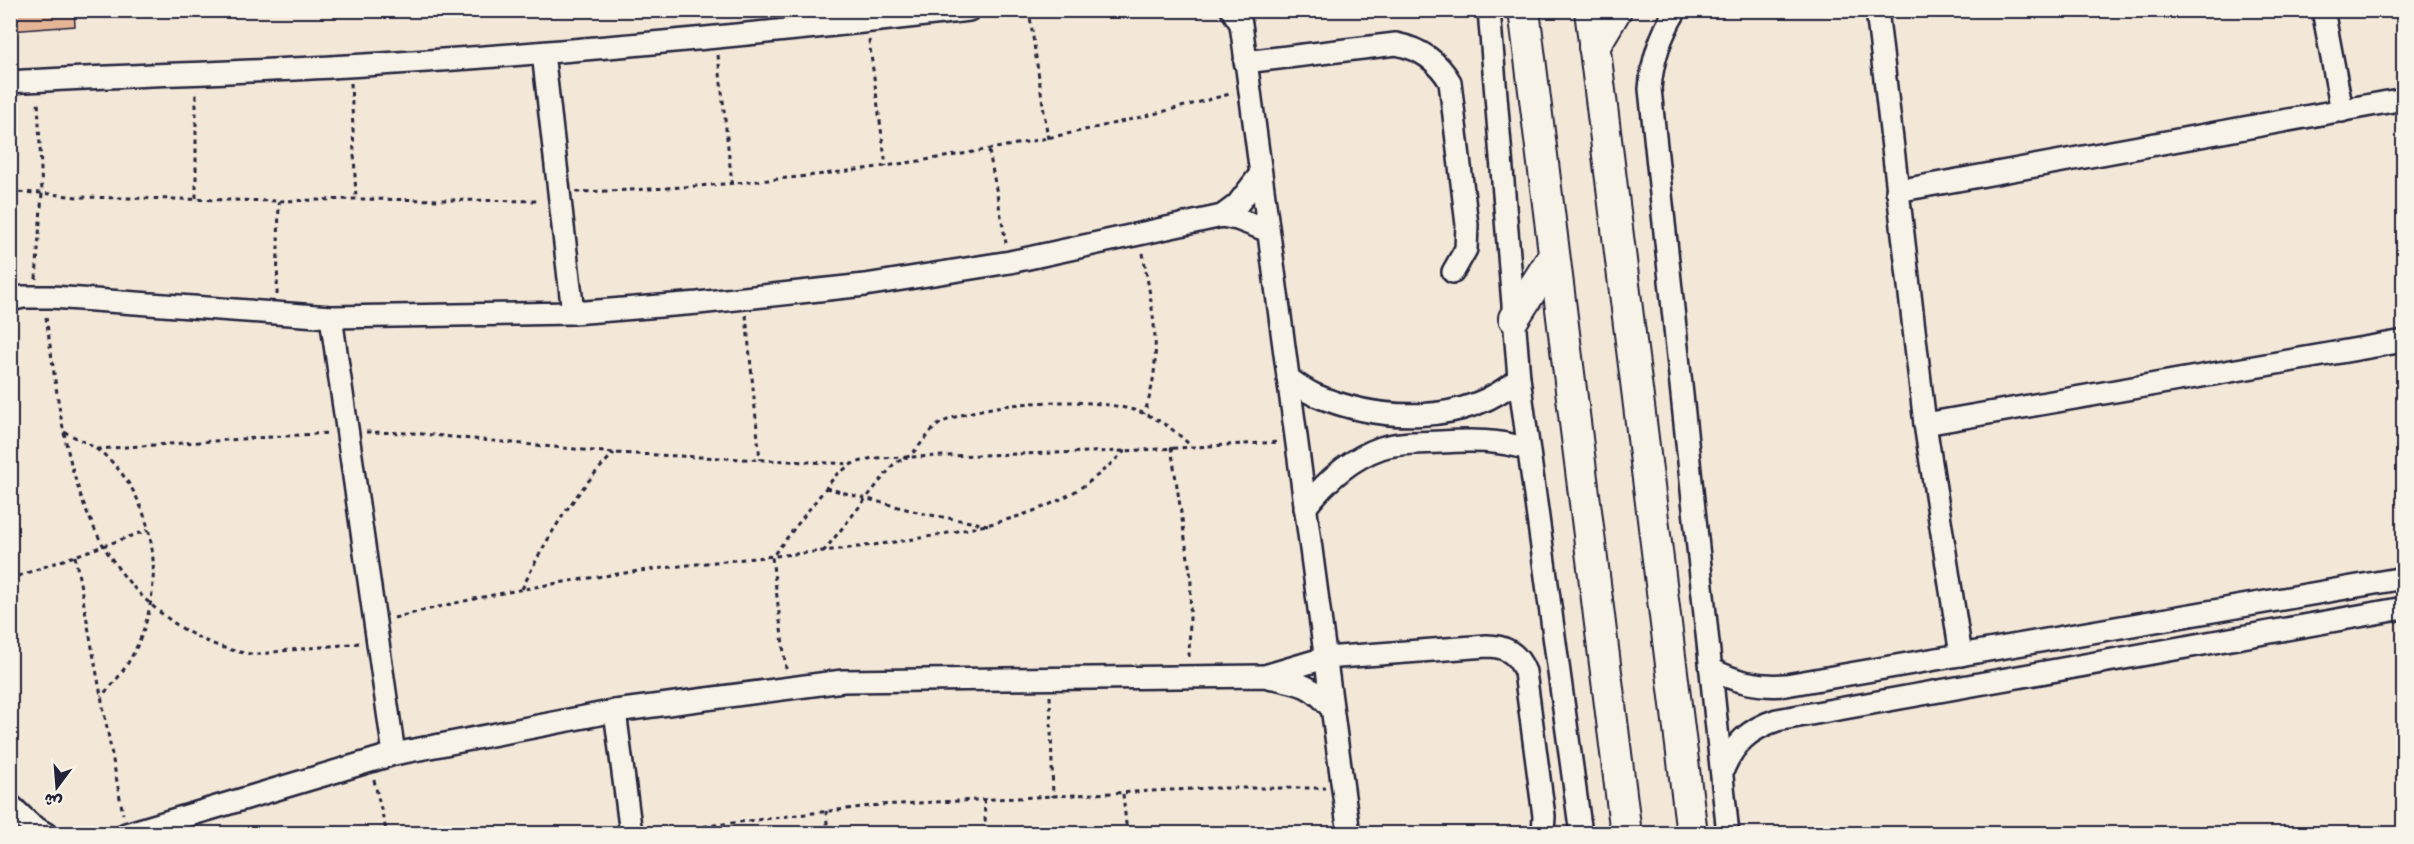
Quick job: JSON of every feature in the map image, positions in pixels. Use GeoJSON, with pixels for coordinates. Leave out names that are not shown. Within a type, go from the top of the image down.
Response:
{"type":"FeatureCollection","features":[{"type":"Feature","properties":{"kind":"street"},"geometry":{"type":"LineString","coordinates":[[10,82],[351,66],[543,53],[716,38],[969,10]]}},
{"type":"Feature","properties":{"kind":"street"},"geometry":{"type":"LineString","coordinates":[[1232,10],[1241,24],[1349,834]]}},
{"type":"Feature","properties":{"kind":"street"},"geometry":{"type":"LineString","coordinates":[[1489,10],[1519,378],[1581,834]]}},
{"type":"Feature","properties":{"kind":"street"},"geometry":{"type":"LineString","coordinates":[[1524,10],[1626,834]]}},
{"type":"Feature","properties":{"kind":"street"},"geometry":{"type":"LineString","coordinates":[[1590,10],[1692,834]]}},
{"type":"Feature","properties":{"kind":"street"},"geometry":{"type":"LineString","coordinates":[[1594,46],[1616,10]]}},
{"type":"Feature","properties":{"kind":"street"},"geometry":{"type":"LineString","coordinates":[[1676,10],[1666,26],[1654,57],[1650,89],[1728,834]]}},
{"type":"Feature","properties":{"kind":"street"},"geometry":{"type":"LineString","coordinates":[[1877,10],[1925,424],[1961,655]]}},
{"type":"Feature","properties":{"kind":"street"},"geometry":{"type":"LineString","coordinates":[[2323,10],[2342,111]]}},
{"type":"Feature","properties":{"kind":"street"},"geometry":{"type":"LineString","coordinates":[[1245,62],[1396,44],[1417,50],[1436,63],[1450,82],[1467,225],[1466,249],[1453,272]]}},
{"type":"Feature","properties":{"kind":"street"},"geometry":{"type":"LineString","coordinates":[[543,53],[573,313]]}},
{"type":"Feature","properties":{"kind":"street"},"geometry":{"type":"LineString","coordinates":[[1897,191],[2403,99]]}},
{"type":"Feature","properties":{"kind":"street"},"geometry":{"type":"LineString","coordinates":[[1222,216],[1237,205],[1260,175]]}},
{"type":"Feature","properties":{"kind":"street"},"geometry":{"type":"LineString","coordinates":[[10,300],[39,297],[331,317],[573,313],[866,285],[1010,262],[1222,216],[1268,231]]}},
{"type":"Feature","properties":{"kind":"street"},"geometry":{"type":"LineString","coordinates":[[1514,318],[1553,257]]}},
{"type":"Feature","properties":{"kind":"street"},"geometry":{"type":"LineString","coordinates":[[331,317],[394,754]]}},
{"type":"Feature","properties":{"kind":"street"},"geometry":{"type":"LineString","coordinates":[[1925,424],[2403,341]]}},
{"type":"Feature","properties":{"kind":"street"},"geometry":{"type":"LineString","coordinates":[[1287,378],[1314,394],[1346,406],[1378,413],[1417,414],[1460,410],[1475,406],[1492,399],[1519,378]]}},
{"type":"Feature","properties":{"kind":"street"},"geometry":{"type":"LineString","coordinates":[[1475,406],[1478,440]]}},
{"type":"Feature","properties":{"kind":"street"},"geometry":{"type":"LineString","coordinates":[[1378,413],[1381,448]]}},
{"type":"Feature","properties":{"kind":"street"},"geometry":{"type":"LineString","coordinates":[[1305,508],[1325,483],[1351,463],[1381,448],[1478,440],[1504,443],[1528,450]]}},
{"type":"Feature","properties":{"kind":"street"},"geometry":{"type":"LineString","coordinates":[[1711,669],[1737,681],[1777,686],[2403,578]]}},
{"type":"Feature","properties":{"kind":"street"},"geometry":{"type":"LineString","coordinates":[[1722,772],[1728,758],[1748,733],[1777,720],[2400,611]]}},
{"type":"Feature","properties":{"kind":"street"},"geometry":{"type":"LineString","coordinates":[[1264,676],[1325,658],[1487,646],[1503,647],[1516,656],[1525,672],[1544,816],[1542,834]]}},
{"type":"Feature","properties":{"kind":"street"},"geometry":{"type":"LineString","coordinates":[[126,833],[394,754],[615,711],[843,681],[1264,676],[1300,684],[1319,693],[1332,709]]}},
{"type":"Feature","properties":{"kind":"street"},"geometry":{"type":"LineString","coordinates":[[615,711],[631,834]]}},
{"type":"Feature","properties":{"kind":"street"},"geometry":{"type":"LineString","coordinates":[[10,805],[31,825],[46,834]]}},
{"type":"Feature","properties":{"kind":"path"},"geometry":{"type":"LineString","coordinates":[[1029,10],[1048,139]]}},
{"type":"Feature","properties":{"kind":"path"},"geometry":{"type":"LineString","coordinates":[[867,22],[886,166]]}},
{"type":"Feature","properties":{"kind":"path"},"geometry":{"type":"LineString","coordinates":[[716,38],[732,184]]}},
{"type":"Feature","properties":{"kind":"path"},"geometry":{"type":"LineString","coordinates":[[351,66],[356,199]]}},
{"type":"Feature","properties":{"kind":"path"},"geometry":{"type":"LineString","coordinates":[[196,74],[196,198]]}},
{"type":"Feature","properties":{"kind":"path"},"geometry":{"type":"LineString","coordinates":[[36,80],[42,193],[39,297],[64,432],[82,502],[102,546],[125,579],[151,605],[182,628],[216,646],[253,654],[377,632],[522,589],[638,571],[823,552],[990,525],[1030,513],[1071,494],[1090,482],[1125,451]]}},
{"type":"Feature","properties":{"kind":"path"},"geometry":{"type":"LineString","coordinates":[[10,192],[77,197],[279,201],[560,197],[732,184],[886,166],[988,151],[1155,115],[1249,89]]}},
{"type":"Feature","properties":{"kind":"path"},"geometry":{"type":"LineString","coordinates":[[988,151],[1010,262]]}},
{"type":"Feature","properties":{"kind":"path"},"geometry":{"type":"LineString","coordinates":[[277,313],[279,201]]}},
{"type":"Feature","properties":{"kind":"path"},"geometry":{"type":"LineString","coordinates":[[1139,234],[1156,343],[1152,392],[1144,414]]}},
{"type":"Feature","properties":{"kind":"path"},"geometry":{"type":"LineString","coordinates":[[744,298],[760,460]]}},
{"type":"Feature","properties":{"kind":"path"},"geometry":{"type":"LineString","coordinates":[[823,552],[893,465],[908,456],[942,421],[992,408],[1042,401],[1117,406],[1144,414],[1170,427],[1192,447]]}},
{"type":"Feature","properties":{"kind":"path"},"geometry":{"type":"LineString","coordinates":[[97,449],[348,431],[412,433],[614,453],[852,464]]}},
{"type":"Feature","properties":{"kind":"path"},"geometry":{"type":"LineString","coordinates":[[64,432],[97,449],[109,459],[128,483],[148,530],[153,574],[151,605],[136,650],[119,676],[101,696]]}},
{"type":"Feature","properties":{"kind":"path"},"geometry":{"type":"LineString","coordinates":[[789,687],[772,557],[836,475],[852,464],[872,458],[908,456],[1125,451],[1296,441]]}},
{"type":"Feature","properties":{"kind":"path"},"geometry":{"type":"LineString","coordinates":[[1170,447],[1191,578],[1189,677]]}},
{"type":"Feature","properties":{"kind":"path"},"geometry":{"type":"LineString","coordinates":[[522,589],[544,545],[568,505],[614,453]]}},
{"type":"Feature","properties":{"kind":"path"},"geometry":{"type":"LineString","coordinates":[[826,488],[924,514],[990,525]]}},
{"type":"Feature","properties":{"kind":"path"},"geometry":{"type":"LineString","coordinates":[[10,579],[148,530]]}},
{"type":"Feature","properties":{"kind":"path"},"geometry":{"type":"LineString","coordinates":[[75,556],[126,833]]}},
{"type":"Feature","properties":{"kind":"path"},"geometry":{"type":"LineString","coordinates":[[1050,678],[1053,797]]}},
{"type":"Feature","properties":{"kind":"path"},"geometry":{"type":"LineString","coordinates":[[370,761],[387,834]]}},
{"type":"Feature","properties":{"kind":"path"},"geometry":{"type":"LineString","coordinates":[[649,834],[879,805],[1211,788],[1342,788]]}},
{"type":"Feature","properties":{"kind":"path"},"geometry":{"type":"LineString","coordinates":[[1123,794],[1126,834]]}},
{"type":"Feature","properties":{"kind":"path"},"geometry":{"type":"LineString","coordinates":[[984,799],[986,834]]}},
{"type":"Feature","properties":{"kind":"path"},"geometry":{"type":"LineString","coordinates":[[826,811],[828,834]]}},
{"type":"Feature","properties":{"kind":"building"},"geometry":{"type":"Polygon","coordinates":[[[10,10],[74,10],[75,26],[10,31],[10,10]]]}}]}
